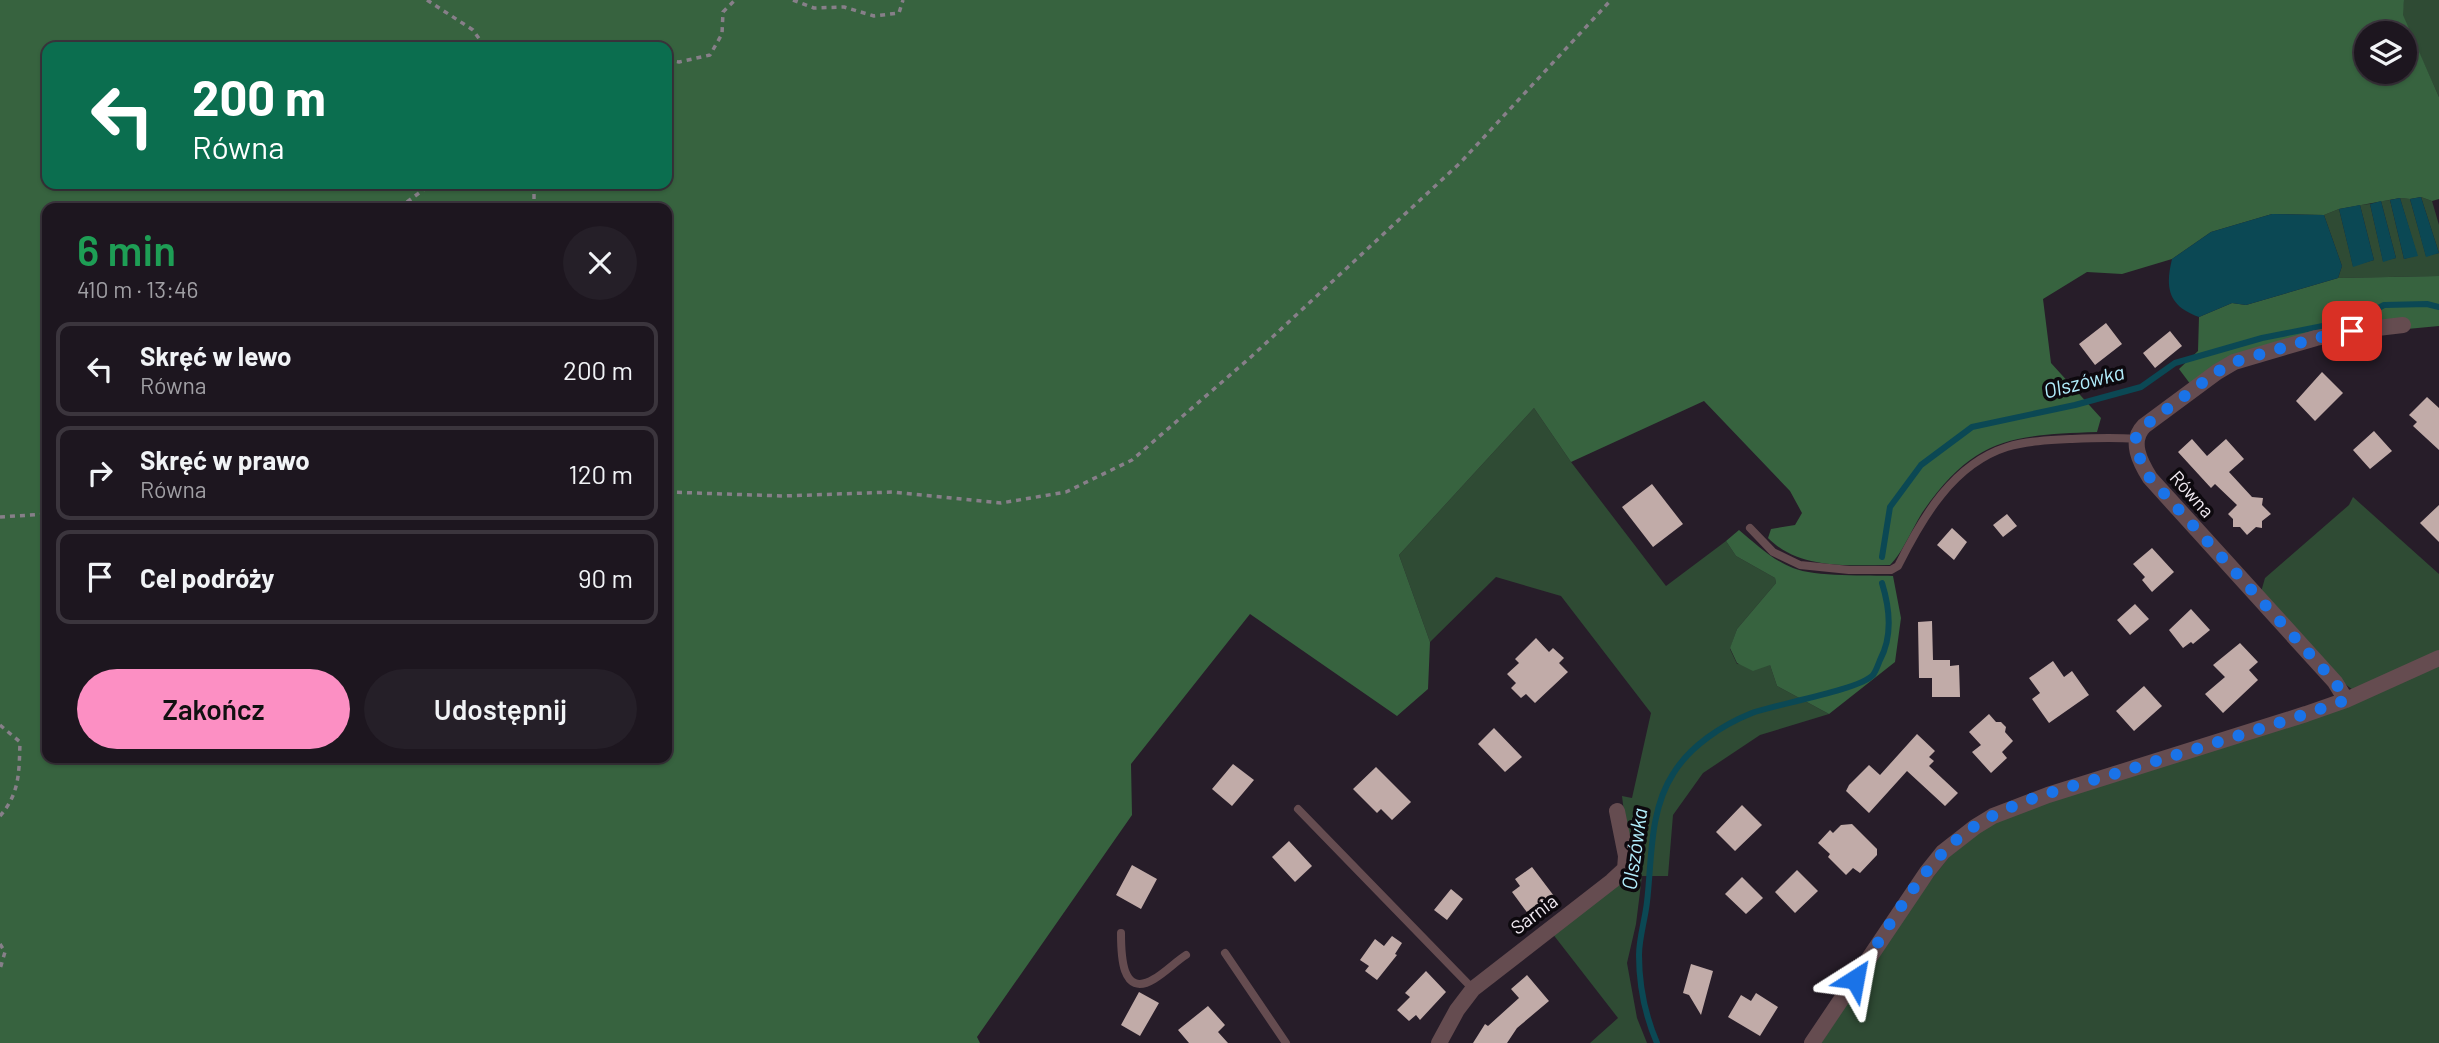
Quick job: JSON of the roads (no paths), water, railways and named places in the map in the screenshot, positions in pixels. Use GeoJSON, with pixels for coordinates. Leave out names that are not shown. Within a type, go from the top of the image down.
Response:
{"type":"FeatureCollection","features":[{"type":"Feature","properties":{"kind":"street"},"geometry":{"type":"LineString","coordinates":[[2135,439],[2144,426],[2234,362],[2316,338],[2403,325]]}},
{"type":"Feature","properties":{"kind":"street","name":"Równa"},"geometry":{"type":"LineString","coordinates":[[2135,439],[2142,466],[2150,478],[2335,682],[2346,700]]}},
{"type":"Feature","properties":{"kind":"street"},"geometry":{"type":"LineString","coordinates":[[1812,1043],[1927,872],[1956,840],[1975,827],[1993,816],[2048,794],[2346,700],[2439,658]]}},
{"type":"Feature","properties":{"kind":"street","name":"Sarnia"},"geometry":{"type":"LineString","coordinates":[[1439,1043],[1457,1010],[1473,989],[1625,869],[1626,856],[1617,811]]}},
{"type":"Feature","properties":{"kind":"lane"},"geometry":{"type":"LineString","coordinates":[[1750,528],[1773,552],[1800,565],[1849,570],[1891,570],[1898,566],[1909,542],[1951,484],[1986,456],[2008,447],[2059,439],[2112,436],[2135,439]]}},
{"type":"Feature","properties":{"kind":"lane"},"geometry":{"type":"LineString","coordinates":[[1298,809],[1473,989]]}},
{"type":"Feature","properties":{"kind":"lane"},"geometry":{"type":"LineString","coordinates":[[1121,933],[1122,963],[1129,978],[1136,982],[1152,981],[1186,955]]}},
{"type":"Feature","properties":{"kind":"lane"},"geometry":{"type":"LineString","coordinates":[[1225,953],[1286,1043]]}},
{"type":"Feature","properties":{"kind":"water"},"geometry":{"type":"Polygon","coordinates":[[[2421,197],[2439,253],[2426,257],[2410,199],[2421,197]]]}},
{"type":"Feature","properties":{"kind":"water"},"geometry":{"type":"Polygon","coordinates":[[[2400,198],[2418,256],[2404,259],[2390,200],[2400,198]]]}},
{"type":"Feature","properties":{"kind":"water"},"geometry":{"type":"Polygon","coordinates":[[[2381,201],[2396,258],[2383,262],[2370,204],[2381,201]]]}},
{"type":"Feature","properties":{"kind":"water"},"geometry":{"type":"Polygon","coordinates":[[[2360,205],[2374,260],[2353,267],[2339,209],[2360,205]]]}},
{"type":"Feature","properties":{"kind":"water"},"geometry":{"type":"Polygon","coordinates":[[[2272,214],[2324,215],[2342,266],[2338,278],[2246,305],[2232,303],[2199,317],[2189,313],[2175,301],[2169,287],[2172,259],[2211,232],[2272,214]]]}},
{"type":"Feature","properties":{"kind":"waterway","name":"Olszówka"},"geometry":{"type":"LineString","coordinates":[[1882,557],[1890,507],[1921,465],[1972,427],[2075,405],[2141,387],[2175,363],[2262,338],[2358,319],[2384,305],[2427,304],[2439,307]]}},
{"type":"Feature","properties":{"kind":"waterway","name":"Olszówka"},"geometry":{"type":"LineString","coordinates":[[1657,1043],[1644,1000],[1639,955],[1653,836],[1665,788],[1688,754],[1729,724],[1752,713],[1852,686],[1873,675],[1884,651],[1888,632],[1887,603],[1882,583]]}}]}
